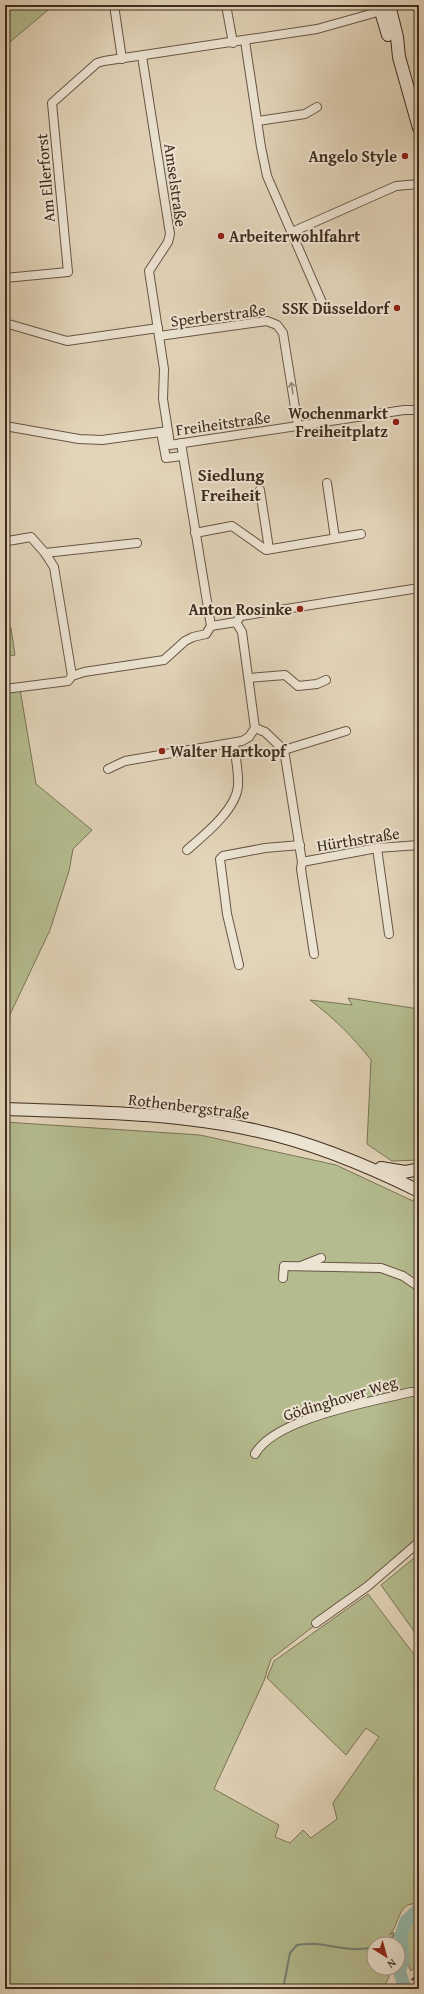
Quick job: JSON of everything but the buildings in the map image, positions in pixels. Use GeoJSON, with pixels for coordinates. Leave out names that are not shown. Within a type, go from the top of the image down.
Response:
{"type":"FeatureCollection","features":[{"type":"Feature","properties":{"kind":"main road"},"geometry":{"type":"LineString","coordinates":[[385,7],[397,37],[399,57],[419,128]]}},
{"type":"Feature","properties":{"kind":"main road","name":"Rothenbergstraße"},"geometry":{"type":"LineString","coordinates":[[5,1109],[149,1115],[205,1122],[258,1131],[308,1145],[363,1165],[419,1191]]}},
{"type":"Feature","properties":{"kind":"main road","name":"Rothenbergstraße"},"geometry":{"type":"LineString","coordinates":[[363,1165],[398,1171],[418,1170]]}},
{"type":"Feature","properties":{"kind":"street"},"geometry":{"type":"LineString","coordinates":[[114,5],[122,59]]}},
{"type":"Feature","properties":{"kind":"street"},"geometry":{"type":"LineString","coordinates":[[226,5],[233,43]]}},
{"type":"Feature","properties":{"kind":"street","name":"Am Ellerforst"},"geometry":{"type":"LineString","coordinates":[[5,278],[68,272],[52,103],[97,63],[316,29],[385,7]]}},
{"type":"Feature","properties":{"kind":"street"},"geometry":{"type":"LineString","coordinates":[[245,41],[267,176],[324,307]]}},
{"type":"Feature","properties":{"kind":"street","name":"Amselstraße"},"geometry":{"type":"LineString","coordinates":[[142,56],[170,234],[168,242],[149,271],[164,369],[163,399],[165,431]]}},
{"type":"Feature","properties":{"kind":"street"},"geometry":{"type":"LineString","coordinates":[[258,121],[305,114],[317,107]]}},
{"type":"Feature","properties":{"kind":"street"},"geometry":{"type":"LineString","coordinates":[[292,232],[396,186],[419,184]]}},
{"type":"Feature","properties":{"kind":"street","name":"Sperberstraße"},"geometry":{"type":"LineString","coordinates":[[159,336],[268,321],[279,326],[283,333],[298,426]]}},
{"type":"Feature","properties":{"kind":"street","name":"Sperberstraße"},"geometry":{"type":"LineString","coordinates":[[5,323],[67,341],[158,328]]}},
{"type":"Feature","properties":{"kind":"street","name":"Freiheitstraße"},"geometry":{"type":"LineString","coordinates":[[165,431],[170,445],[404,410],[419,410]]}},
{"type":"Feature","properties":{"kind":"street","name":"Freiheitstraße"},"geometry":{"type":"LineString","coordinates":[[5,426],[102,440],[165,431]]}},
{"type":"Feature","properties":{"kind":"street","name":"Freiheitstraße"},"geometry":{"type":"LineString","coordinates":[[165,431],[166,458],[182,456]]}},
{"type":"Feature","properties":{"kind":"street"},"geometry":{"type":"LineString","coordinates":[[5,689],[68,680],[72,676],[84,672],[164,660],[185,641],[193,636],[206,634],[211,626],[181,443]]}},
{"type":"Feature","properties":{"kind":"street"},"geometry":{"type":"LineString","coordinates":[[327,483],[335,538]]}},
{"type":"Feature","properties":{"kind":"street"},"geometry":{"type":"LineString","coordinates":[[260,490],[269,549]]}},
{"type":"Feature","properties":{"kind":"street"},"geometry":{"type":"LineString","coordinates":[[195,533],[232,526],[266,550],[361,534]]}},
{"type":"Feature","properties":{"kind":"street"},"geometry":{"type":"LineString","coordinates":[[8,541],[31,537],[45,553],[54,567],[72,676]]}},
{"type":"Feature","properties":{"kind":"street"},"geometry":{"type":"LineString","coordinates":[[45,553],[137,543]]}},
{"type":"Feature","properties":{"kind":"street"},"geometry":{"type":"LineString","coordinates":[[211,626],[236,622],[240,616],[419,588]]}},
{"type":"Feature","properties":{"kind":"street"},"geometry":{"type":"LineString","coordinates":[[108,769],[125,761],[234,743],[249,737],[256,728],[242,632],[236,622]]}},
{"type":"Feature","properties":{"kind":"street"},"geometry":{"type":"LineString","coordinates":[[249,678],[285,675],[298,686],[317,684],[326,680]]}},
{"type":"Feature","properties":{"kind":"street"},"geometry":{"type":"LineString","coordinates":[[256,728],[266,732],[284,750],[300,845],[302,862],[301,869],[314,954]]}},
{"type":"Feature","properties":{"kind":"street"},"geometry":{"type":"LineString","coordinates":[[284,750],[346,731]]}},
{"type":"Feature","properties":{"kind":"street"},"geometry":{"type":"LineString","coordinates":[[187,850],[231,806],[238,786],[234,743]]}},
{"type":"Feature","properties":{"kind":"street","name":"Hürthstraße"},"geometry":{"type":"LineString","coordinates":[[239,965],[227,914],[220,859],[223,856],[265,848],[300,845]]}},
{"type":"Feature","properties":{"kind":"street","name":"Hürthstraße"},"geometry":{"type":"LineString","coordinates":[[302,862],[377,848],[419,845]]}},
{"type":"Feature","properties":{"kind":"street"},"geometry":{"type":"LineString","coordinates":[[377,848],[389,934]]}},
{"type":"Feature","properties":{"kind":"street"},"geometry":{"type":"LineString","coordinates":[[299,1267],[321,1258]]}},
{"type":"Feature","properties":{"kind":"street"},"geometry":{"type":"LineString","coordinates":[[283,1278],[284,1266],[381,1268],[394,1271],[419,1287]]}},
{"type":"Feature","properties":{"kind":"street","name":"Gödinghover Weg"},"geometry":{"type":"LineString","coordinates":[[255,1454],[267,1440],[293,1424],[404,1394],[419,1392]]}},
{"type":"Feature","properties":{"kind":"street"},"geometry":{"type":"LineString","coordinates":[[316,1623],[368,1586],[419,1542]]}},
{"type":"Feature","properties":{"kind":"green space"},"geometry":{"type":"Polygon","coordinates":[[[5,5],[54,5],[5,46],[5,5]]]}},
{"type":"Feature","properties":{"kind":"green space"},"geometry":{"type":"Polygon","coordinates":[[[11,628],[15,655],[5,657],[5,629],[11,628]]]}},
{"type":"Feature","properties":{"kind":"green space"},"geometry":{"type":"Polygon","coordinates":[[[20,689],[36,784],[92,830],[73,849],[69,871],[50,930],[5,1025],[5,691],[20,689]]]}},
{"type":"Feature","properties":{"kind":"green space"},"geometry":{"type":"Polygon","coordinates":[[[348,998],[419,1009],[419,1160],[392,1161],[367,1144],[371,1060],[343,1028],[310,1000],[352,1005],[348,998]]]}},
{"type":"Feature","properties":{"kind":"green space"},"geometry":{"type":"Polygon","coordinates":[[[5,1122],[200,1135],[336,1165],[413,1201],[416,1196],[419,1197],[419,1545],[271,1659],[264,1681],[214,1789],[279,1825],[275,1837],[290,1843],[303,1830],[311,1838],[337,1819],[333,1803],[379,1737],[366,1728],[346,1755],[267,1678],[274,1661],[368,1594],[419,1661],[419,1903],[407,1905],[404,1908],[389,1935],[394,1932],[393,1936],[366,1936],[366,1976],[389,1976],[383,1989],[5,1989],[5,1122]]]}},
{"type":"Feature","properties":{"kind":"green space"},"geometry":{"type":"Polygon","coordinates":[[[419,1554],[419,1638],[381,1585],[419,1554]]]}},
{"type":"Feature","properties":{"kind":"green space"},"geometry":{"type":"Polygon","coordinates":[[[419,1917],[419,1964],[411,1971],[407,1958],[406,1942],[407,1934],[413,1921],[419,1917]]]}},
{"type":"Feature","properties":{"kind":"waterway"},"geometry":{"type":"LineString","coordinates":[[405,1989],[399,1970],[403,1961],[401,1935],[406,1921],[419,1909]]}},
{"type":"Feature","properties":{"kind":"waterway"},"geometry":{"type":"LineString","coordinates":[[394,1936],[404,1925]]}},
{"type":"Feature","properties":{"kind":"waterway"},"geometry":{"type":"LineString","coordinates":[[283,1989],[290,1953],[297,1945],[316,1944],[354,1949],[366,1949]]}},
{"type":"Feature","properties":{"kind":"railway"},"geometry":{"type":"LineString","coordinates":[[401,1989],[419,1974]]}},
{"type":"Feature","properties":{"kind":"place","name":"Angelo Style"},"geometry":{"type":"Point","coordinates":[405,156]}},
{"type":"Feature","properties":{"kind":"place","name":"Arbeiterwohlfahrt"},"geometry":{"type":"Point","coordinates":[221,236]}},
{"type":"Feature","properties":{"kind":"place","name":"SSK Düsseldorf"},"geometry":{"type":"Point","coordinates":[397,308]}},
{"type":"Feature","properties":{"kind":"place","name":"Wochenmarkt Freiheitplatz"},"geometry":{"type":"Point","coordinates":[396,422]}},
{"type":"Feature","properties":{"kind":"place","name":"Anton Rosinke"},"geometry":{"type":"Point","coordinates":[300,609]}},
{"type":"Feature","properties":{"kind":"place","name":"Walter Hartkopf"},"geometry":{"type":"Point","coordinates":[162,751]}},
{"type":"Feature","properties":{"kind":"district","name":"Siedlung Freiheit"},"geometry":{"type":"Point","coordinates":[231,485]}}]}
